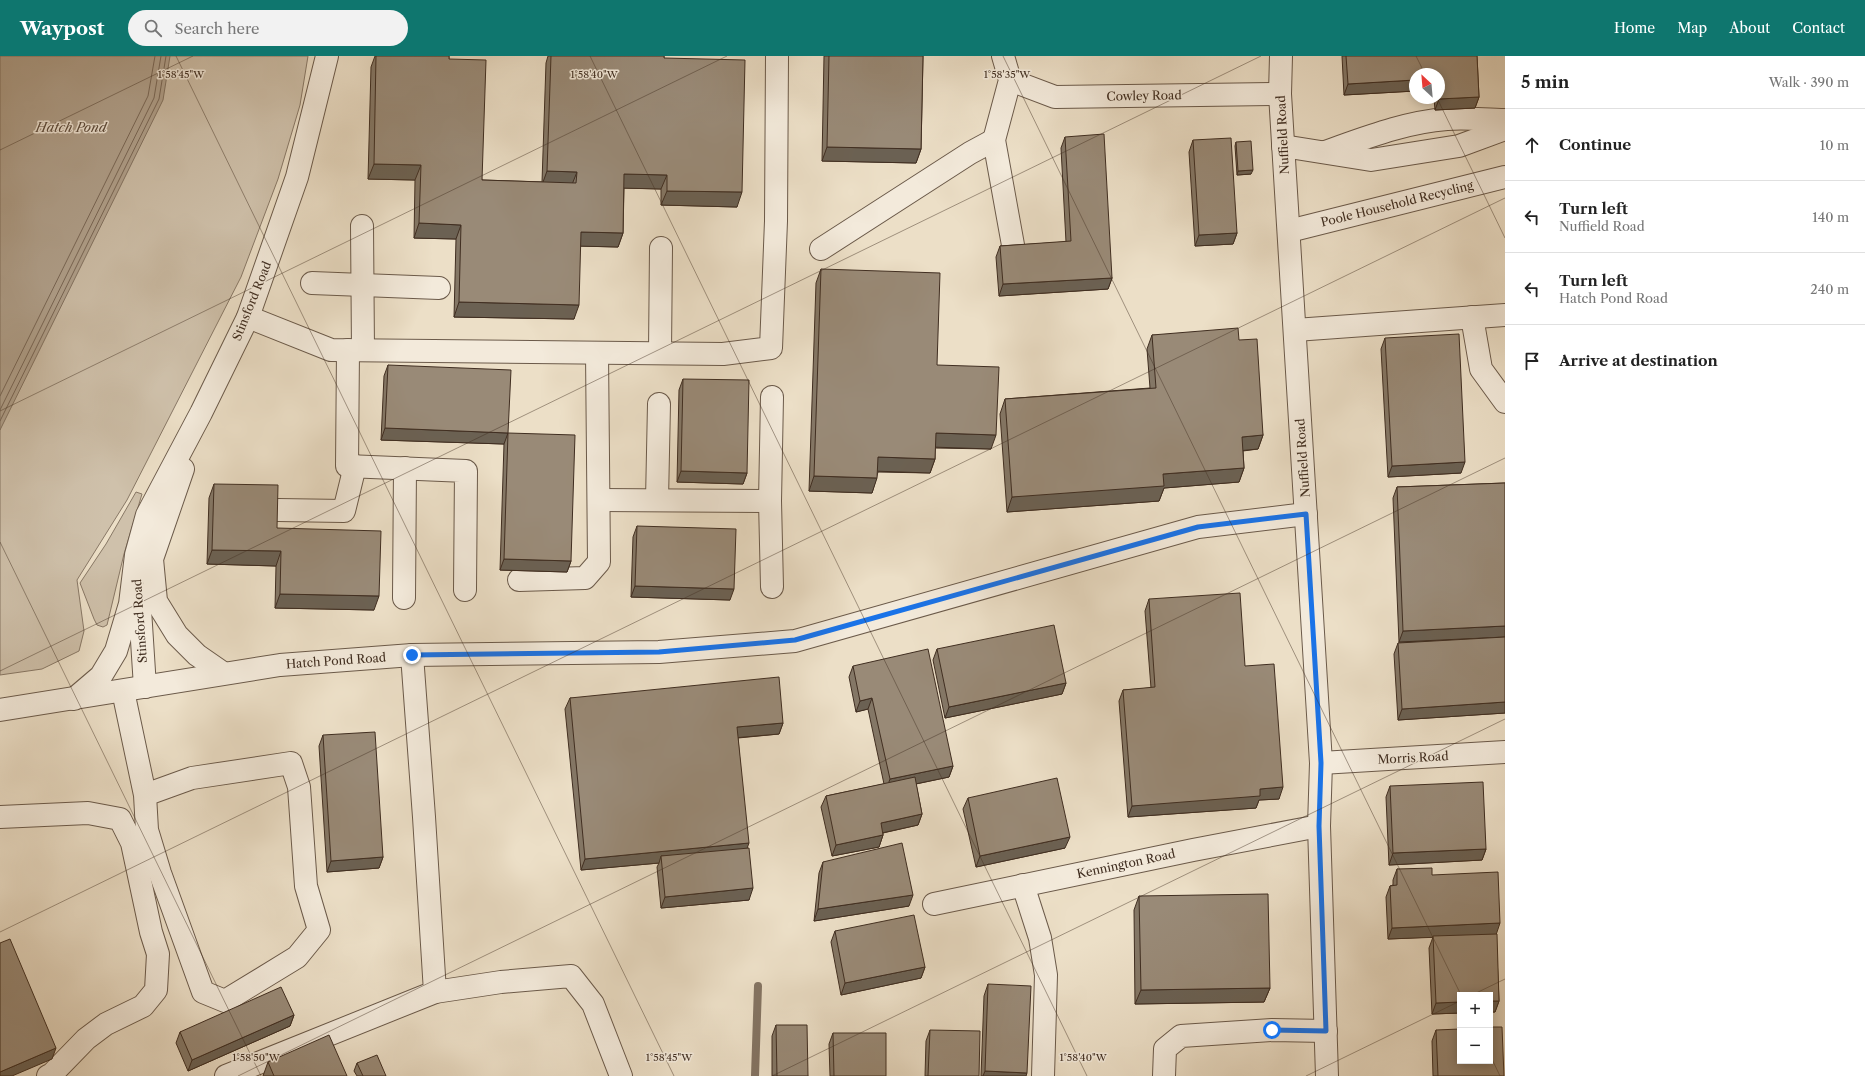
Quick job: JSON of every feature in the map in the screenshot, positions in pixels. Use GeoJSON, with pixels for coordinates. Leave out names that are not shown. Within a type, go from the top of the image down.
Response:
{"type":"FeatureCollection","features":[{"type":"Feature","properties":{"kind":"street","name":"Stinsford Road"},"geometry":{"type":"LineString","coordinates":[[74,699],[101,676],[116,651],[130,604],[136,555],[147,516],[201,413],[248,317],[298,177],[327,56]]}},
{"type":"Feature","properties":{"kind":"street"},"geometry":{"type":"LineString","coordinates":[[248,317],[331,350],[723,354],[771,348],[776,221],[777,56]]}},
{"type":"Feature","properties":{"kind":"street"},"geometry":{"type":"LineString","coordinates":[[1003,56],[1010,80],[994,140],[1013,245]]}},
{"type":"Feature","properties":{"kind":"street","name":"Nuffield Road"},"geometry":{"type":"LineString","coordinates":[[1280,56],[1280,94],[1283,146],[1321,763],[1319,826],[1327,1076]]}},
{"type":"Feature","properties":{"kind":"street","name":"Cowley Road"},"geometry":{"type":"LineString","coordinates":[[1010,80],[1055,97],[1280,94]]}},
{"type":"Feature","properties":{"kind":"street"},"geometry":{"type":"LineString","coordinates":[[1322,153],[1404,126],[1447,119],[1505,120]]}},
{"type":"Feature","properties":{"kind":"street"},"geometry":{"type":"LineString","coordinates":[[1283,146],[1371,160],[1459,146],[1505,129]]}},
{"type":"Feature","properties":{"kind":"street"},"geometry":{"type":"LineString","coordinates":[[821,249],[970,153],[994,140]]}},
{"type":"Feature","properties":{"kind":"street","name":"Poole Household Recycling"},"geometry":{"type":"LineString","coordinates":[[1289,230],[1505,177]]}},
{"type":"Feature","properties":{"kind":"street"},"geometry":{"type":"LineString","coordinates":[[362,226],[362,285],[355,350],[347,466],[466,471],[465,590]]}},
{"type":"Feature","properties":{"kind":"street"},"geometry":{"type":"LineString","coordinates":[[660,353],[661,248]]}},
{"type":"Feature","properties":{"kind":"street"},"geometry":{"type":"LineString","coordinates":[[312,283],[439,288]]}},
{"type":"Feature","properties":{"kind":"street"},"geometry":{"type":"LineString","coordinates":[[1295,330],[1505,315]]}},
{"type":"Feature","properties":{"kind":"street"},"geometry":{"type":"LineString","coordinates":[[1472,317],[1481,369],[1505,402]]}},
{"type":"Feature","properties":{"kind":"street"},"geometry":{"type":"LineString","coordinates":[[519,580],[585,578],[600,562],[596,353]]}},
{"type":"Feature","properties":{"kind":"street"},"geometry":{"type":"LineString","coordinates":[[772,397],[770,500],[772,587]]}},
{"type":"Feature","properties":{"kind":"street"},"geometry":{"type":"LineString","coordinates":[[657,500],[659,404]]}},
{"type":"Feature","properties":{"kind":"street"},"geometry":{"type":"LineString","coordinates":[[201,413],[152,559],[156,601],[177,635],[197,655],[223,673]]}},
{"type":"Feature","properties":{"kind":"street"},"geometry":{"type":"LineString","coordinates":[[278,510],[344,511],[355,466]]}},
{"type":"Feature","properties":{"kind":"street"},"geometry":{"type":"LineString","coordinates":[[404,598],[405,468]]}},
{"type":"Feature","properties":{"kind":"street"},"geometry":{"type":"LineString","coordinates":[[599,500],[770,500]]}},
{"type":"Feature","properties":{"kind":"street","name":"Hatch Pond Road"},"geometry":{"type":"LineString","coordinates":[[0,710],[280,665],[412,655],[659,652],[795,640],[1198,527],[1306,514]]}},
{"type":"Feature","properties":{"kind":"street","name":"Stinsford Road"},"geometry":{"type":"LineString","coordinates":[[136,555],[145,687]]}},
{"type":"Feature","properties":{"kind":"street"},"geometry":{"type":"LineString","coordinates":[[412,655],[435,992]]}},
{"type":"Feature","properties":{"kind":"street"},"geometry":{"type":"LineString","coordinates":[[123,691],[145,795],[147,830],[160,873],[203,992],[225,1001],[297,957],[319,930],[306,886],[299,787],[291,763],[192,778],[145,795]]}},
{"type":"Feature","properties":{"kind":"street","name":"Morris Road"},"geometry":{"type":"LineString","coordinates":[[1321,763],[1505,752]]}},
{"type":"Feature","properties":{"kind":"street"},"geometry":{"type":"LineString","coordinates":[[0,817],[88,813],[120,819],[132,842],[150,932],[158,954],[156,990],[143,1006],[106,1024],[86,1039],[52,1074],[48,1076]]}},
{"type":"Feature","properties":{"kind":"street","name":"Kennington Road"},"geometry":{"type":"LineString","coordinates":[[934,904],[1193,850],[1319,826]]}},
{"type":"Feature","properties":{"kind":"street"},"geometry":{"type":"LineString","coordinates":[[1023,885],[1040,938],[1046,975],[1043,1076]]}},
{"type":"Feature","properties":{"kind":"street"},"geometry":{"type":"LineString","coordinates":[[226,1076],[435,992],[501,982],[571,976],[593,1004],[621,1076]]}},
{"type":"Feature","properties":{"kind":"street"},"geometry":{"type":"LineString","coordinates":[[1164,1076],[1165,1049],[1181,1036],[1272,1030],[1326,1031]]}},
{"type":"Feature","properties":{"kind":"shaded area"},"geometry":{"type":"Polygon","coordinates":[[[0,56],[308,56],[300,105],[278,179],[241,277],[127,500],[77,580],[84,631],[79,651],[42,669],[0,675],[0,56]]]}},
{"type":"Feature","properties":{"kind":"shaded area"},"geometry":{"type":"Polygon","coordinates":[[[136,492],[142,494],[124,554],[107,625],[103,627],[97,625],[80,583],[106,544],[136,492]]]}},
{"type":"Feature","properties":{"kind":"water","name":"Hatch Pond"},"geometry":{"type":"Polygon","coordinates":[[[0,56],[170,56],[163,100],[0,430],[0,56]]]}},
{"type":"Feature","properties":{"kind":"building"},"geometry":{"type":"Polygon","coordinates":[[[376,56],[449,56],[449,59],[486,60],[482,180],[576,183],[577,172],[547,171],[551,56],[664,56],[664,58],[745,60],[742,192],[667,191],[667,175],[624,174],[623,233],[581,232],[579,305],[459,302],[461,225],[419,223],[421,165],[374,164],[376,56]]]}},
{"type":"Feature","properties":{"kind":"building"},"geometry":{"type":"Polygon","coordinates":[[[829,56],[923,56],[921,149],[827,147],[829,56]]]}},
{"type":"Feature","properties":{"kind":"building"},"geometry":{"type":"Polygon","coordinates":[[[1346,56],[1477,56],[1479,97],[1445,99],[1445,68],[1409,68],[1409,80],[1348,84],[1346,56]]]}},
{"type":"Feature","properties":{"kind":"building"},"geometry":{"type":"Polygon","coordinates":[[[1104,134],[1112,278],[1003,284],[1000,246],[1071,241],[1065,137],[1104,134]]]}},
{"type":"Feature","properties":{"kind":"building"},"geometry":{"type":"Polygon","coordinates":[[[1231,138],[1237,233],[1199,235],[1193,140],[1231,138]]]}},
{"type":"Feature","properties":{"kind":"building"},"geometry":{"type":"Polygon","coordinates":[[[1251,141],[1253,170],[1238,171],[1236,142],[1251,141]]]}},
{"type":"Feature","properties":{"kind":"building"},"geometry":{"type":"Polygon","coordinates":[[[821,269],[940,273],[937,365],[999,367],[996,435],[936,433],[935,459],[878,457],[877,478],[814,476],[821,269]]]}},
{"type":"Feature","properties":{"kind":"building"},"geometry":{"type":"Polygon","coordinates":[[[1238,328],[1239,340],[1257,339],[1263,435],[1242,437],[1244,468],[1163,474],[1164,486],[1012,497],[1005,399],[1156,388],[1152,335],[1238,328]]]}},
{"type":"Feature","properties":{"kind":"building"},"geometry":{"type":"Polygon","coordinates":[[[1459,334],[1465,462],[1392,466],[1385,338],[1459,334]]]}},
{"type":"Feature","properties":{"kind":"building"},"geometry":{"type":"Polygon","coordinates":[[[388,365],[511,370],[508,433],[385,428],[388,365]]]}},
{"type":"Feature","properties":{"kind":"building"},"geometry":{"type":"Polygon","coordinates":[[[683,379],[749,380],[747,473],[681,471],[683,379]]]}},
{"type":"Feature","properties":{"kind":"building"},"geometry":{"type":"Polygon","coordinates":[[[508,433],[575,435],[571,561],[504,559],[508,433]]]}},
{"type":"Feature","properties":{"kind":"building"},"geometry":{"type":"Polygon","coordinates":[[[1505,483],[1505,626],[1403,631],[1397,487],[1505,483]]]}},
{"type":"Feature","properties":{"kind":"building"},"geometry":{"type":"Polygon","coordinates":[[[214,484],[278,485],[277,528],[381,531],[379,596],[280,594],[281,551],[212,550],[214,484]]]}},
{"type":"Feature","properties":{"kind":"building"},"geometry":{"type":"Polygon","coordinates":[[[637,526],[736,529],[734,589],[635,586],[637,526]]]}},
{"type":"Feature","properties":{"kind":"building"},"geometry":{"type":"Polygon","coordinates":[[[1240,593],[1245,666],[1274,664],[1283,787],[1260,789],[1260,796],[1132,806],[1123,690],[1155,687],[1149,599],[1240,593]]]}},
{"type":"Feature","properties":{"kind":"building"},"geometry":{"type":"Polygon","coordinates":[[[1054,625],[1066,683],[949,707],[937,649],[1054,625]]]}},
{"type":"Feature","properties":{"kind":"building"},"geometry":{"type":"Polygon","coordinates":[[[1505,637],[1505,702],[1402,709],[1398,643],[1505,637]]]}},
{"type":"Feature","properties":{"kind":"building"},"geometry":{"type":"Polygon","coordinates":[[[928,649],[953,766],[890,779],[872,698],[860,701],[853,666],[928,649]]]}},
{"type":"Feature","properties":{"kind":"building"},"geometry":{"type":"Polygon","coordinates":[[[779,677],[783,723],[737,727],[749,843],[585,859],[570,698],[779,677]]]}},
{"type":"Feature","properties":{"kind":"building"},"geometry":{"type":"Polygon","coordinates":[[[375,732],[383,857],[331,861],[323,735],[375,732]]]}},
{"type":"Feature","properties":{"kind":"building"},"geometry":{"type":"Polygon","coordinates":[[[915,777],[922,814],[881,823],[883,835],[836,845],[826,796],[915,777]]]}},
{"type":"Feature","properties":{"kind":"building"},"geometry":{"type":"Polygon","coordinates":[[[1057,778],[1070,837],[980,856],[968,798],[1057,778]]]}},
{"type":"Feature","properties":{"kind":"building"},"geometry":{"type":"Polygon","coordinates":[[[1483,782],[1486,849],[1393,853],[1390,786],[1483,782]]]}},
{"type":"Feature","properties":{"kind":"building"},"geometry":{"type":"Polygon","coordinates":[[[902,843],[913,895],[818,909],[823,862],[902,843]]]}},
{"type":"Feature","properties":{"kind":"building"},"geometry":{"type":"Polygon","coordinates":[[[749,848],[753,888],[665,897],[661,856],[749,848]]]}},
{"type":"Feature","properties":{"kind":"building"},"geometry":{"type":"Polygon","coordinates":[[[1432,868],[1432,875],[1498,872],[1500,923],[1392,928],[1390,886],[1397,885],[1397,869],[1432,868]]]}},
{"type":"Feature","properties":{"kind":"building"},"geometry":{"type":"Polygon","coordinates":[[[1268,894],[1270,988],[1141,990],[1139,896],[1268,894]]]}},
{"type":"Feature","properties":{"kind":"building"},"geometry":{"type":"Polygon","coordinates":[[[914,915],[925,967],[845,983],[835,931],[914,915]]]}},
{"type":"Feature","properties":{"kind":"building"},"geometry":{"type":"Polygon","coordinates":[[[1497,934],[1499,1001],[1493,1001],[1493,992],[1457,992],[1457,1002],[1436,1003],[1433,936],[1497,934]]]}},
{"type":"Feature","properties":{"kind":"building"},"geometry":{"type":"Polygon","coordinates":[[[10,939],[56,1048],[0,1072],[0,943],[10,939]]]}},
{"type":"Feature","properties":{"kind":"building"},"geometry":{"type":"Polygon","coordinates":[[[988,984],[1031,986],[1027,1073],[985,1071],[988,984]]]}},
{"type":"Feature","properties":{"kind":"building"},"geometry":{"type":"Polygon","coordinates":[[[281,987],[294,1015],[192,1060],[180,1032],[281,987]]]}},
{"type":"Feature","properties":{"kind":"building"},"geometry":{"type":"Polygon","coordinates":[[[776,1025],[807,1025],[808,1076],[777,1076],[776,1025]]]}},
{"type":"Feature","properties":{"kind":"building"},"geometry":{"type":"Polygon","coordinates":[[[1493,1027],[1502,1027],[1504,1076],[1438,1076],[1436,1030],[1457,1029],[1457,1064],[1493,1064],[1493,1027]]]}},
{"type":"Feature","properties":{"kind":"building"},"geometry":{"type":"Polygon","coordinates":[[[930,1030],[980,1031],[979,1076],[928,1076],[930,1030]]]}},
{"type":"Feature","properties":{"kind":"building"},"geometry":{"type":"Polygon","coordinates":[[[833,1033],[886,1033],[886,1076],[834,1076],[833,1033]]]}},
{"type":"Feature","properties":{"kind":"building"},"geometry":{"type":"Polygon","coordinates":[[[329,1035],[347,1076],[274,1076],[268,1062],[329,1035]]]}},
{"type":"Feature","properties":{"kind":"building"},"geometry":{"type":"Polygon","coordinates":[[[377,1055],[386,1076],[363,1076],[357,1063],[377,1055]]]}},
{"type":"Feature","properties":{"kind":"waterway"},"geometry":{"type":"LineString","coordinates":[[755,1076],[758,986]]}},
{"type":"Feature","properties":{"kind":"route"},"geometry":{"type":"LineString","coordinates":[[412,655],[659,652],[795,640],[1198,527],[1306,514],[1321,763],[1319,826],[1326,1031],[1272,1030]]}}]}
